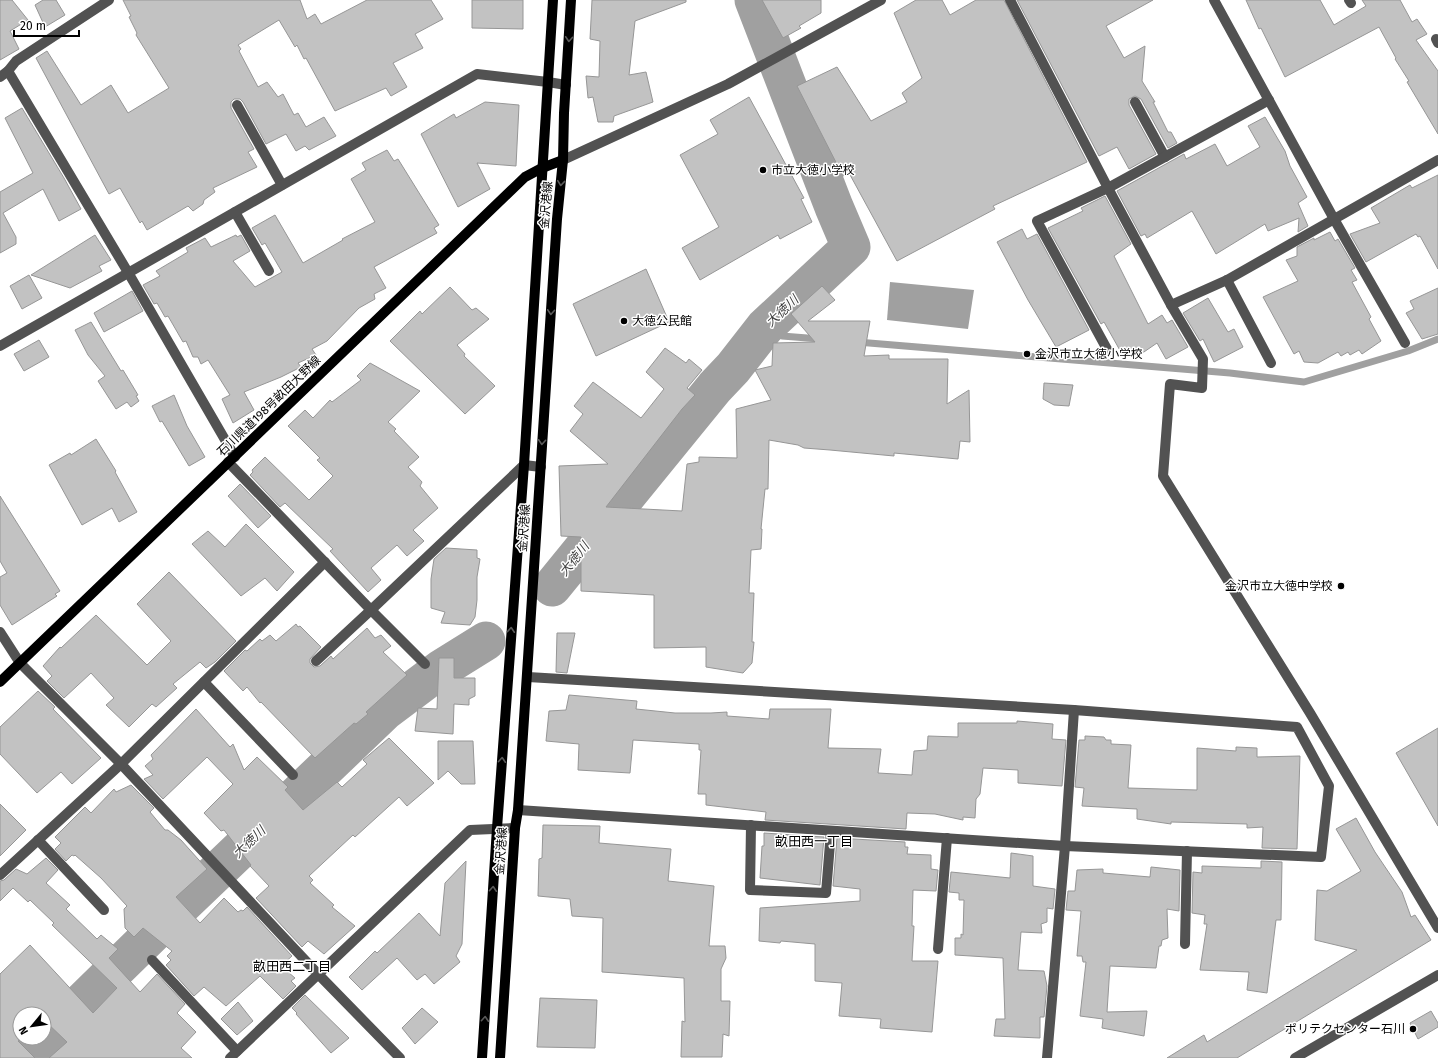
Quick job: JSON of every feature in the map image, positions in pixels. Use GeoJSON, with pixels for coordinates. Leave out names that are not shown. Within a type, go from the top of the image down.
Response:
{"type":"FeatureCollection","features":[{"type":"Feature","properties":{"kind":"main road","name":"金沢港線"},"geometry":{"type":"LineString","coordinates":[[482,1058],[497,828],[524,465],[553,0]]}},
{"type":"Feature","properties":{"kind":"main road","name":"金沢港線"},"geometry":{"type":"LineString","coordinates":[[500,1058],[515,828],[518,810],[528,677],[557,219],[563,160],[566,85],[572,0]]}},
{"type":"Feature","properties":{"kind":"main road","name":"石川県道198号畝田大野線"},"geometry":{"type":"LineString","coordinates":[[0,682],[525,177],[542,168],[563,160]]}},
{"type":"Feature","properties":{"kind":"street"},"geometry":{"type":"LineString","coordinates":[[109,0],[16,60],[4,74],[129,274],[231,460],[325,562],[425,664]]}},
{"type":"Feature","properties":{"kind":"street"},"geometry":{"type":"LineString","coordinates":[[563,160],[728,84],[784,53],[864,4],[881,0]]}},
{"type":"Feature","properties":{"kind":"street"},"geometry":{"type":"LineString","coordinates":[[1010,0],[1108,188],[1171,305],[1203,359],[1202,388],[1170,384],[1163,476],[1310,713],[1438,928]]}},
{"type":"Feature","properties":{"kind":"street"},"geometry":{"type":"LineString","coordinates":[[1214,0],[1404,343]]}},
{"type":"Feature","properties":{"kind":"street"},"geometry":{"type":"LineString","coordinates":[[0,346],[129,274],[477,74],[566,85]]}},
{"type":"Feature","properties":{"kind":"street"},"geometry":{"type":"LineString","coordinates":[[1108,351],[1037,221],[1108,188],[1269,100]]}},
{"type":"Feature","properties":{"kind":"street"},"geometry":{"type":"LineString","coordinates":[[1135,102],[1165,157]]}},
{"type":"Feature","properties":{"kind":"street"},"geometry":{"type":"LineString","coordinates":[[237,105],[282,185]]}},
{"type":"Feature","properties":{"kind":"street"},"geometry":{"type":"LineString","coordinates":[[1171,305],[1227,280],[1438,160]]}},
{"type":"Feature","properties":{"kind":"street"},"geometry":{"type":"LineString","coordinates":[[235,212],[269,271]]}},
{"type":"Feature","properties":{"kind":"street"},"geometry":{"type":"LineString","coordinates":[[1227,280],[1270,363]]}},
{"type":"Feature","properties":{"kind":"street"},"geometry":{"type":"LineString","coordinates":[[316,661],[524,465],[541,467]]}},
{"type":"Feature","properties":{"kind":"street"},"geometry":{"type":"LineString","coordinates":[[0,875],[121,764],[325,562]]}},
{"type":"Feature","properties":{"kind":"street"},"geometry":{"type":"LineString","coordinates":[[0,632],[20,663],[121,764],[318,974],[400,1058]]}},
{"type":"Feature","properties":{"kind":"street"},"geometry":{"type":"LineString","coordinates":[[518,810],[1065,846],[1321,857],[1329,786],[1298,727],[1074,710],[528,677]]}},
{"type":"Feature","properties":{"kind":"street"},"geometry":{"type":"LineString","coordinates":[[204,682],[293,775]]}},
{"type":"Feature","properties":{"kind":"street"},"geometry":{"type":"LineString","coordinates":[[1047,1058],[1065,846],[1074,710]]}},
{"type":"Feature","properties":{"kind":"street"},"geometry":{"type":"LineString","coordinates":[[751,825],[750,890],[826,893],[831,831]]}},
{"type":"Feature","properties":{"kind":"street"},"geometry":{"type":"LineString","coordinates":[[152,960],[233,1055],[470,830],[515,828]]}},
{"type":"Feature","properties":{"kind":"street"},"geometry":{"type":"LineString","coordinates":[[938,949],[947,838]]}},
{"type":"Feature","properties":{"kind":"street"},"geometry":{"type":"LineString","coordinates":[[38,840],[104,910]]}},
{"type":"Feature","properties":{"kind":"street"},"geometry":{"type":"LineString","coordinates":[[1185,944],[1186,851]]}},
{"type":"Feature","properties":{"kind":"street"},"geometry":{"type":"LineString","coordinates":[[1295,1058],[1438,975]]}},
{"type":"Feature","properties":{"kind":"shaded area"},"geometry":{"type":"Polygon","coordinates":[[[890,282],[974,290],[968,329],[887,320],[890,282]]]}},
{"type":"Feature","properties":{"kind":"building"},"geometry":{"type":"Polygon","coordinates":[[[0,0],[12,0],[28,20],[10,31],[19,49],[0,60],[0,0]]]}},
{"type":"Feature","properties":{"kind":"building"},"geometry":{"type":"Polygon","coordinates":[[[43,0],[56,0],[65,15],[45,27],[35,5],[43,0]]]}},
{"type":"Feature","properties":{"kind":"building"},"geometry":{"type":"Polygon","coordinates":[[[123,0],[300,0],[307,19],[315,14],[321,24],[367,0],[431,0],[443,19],[415,34],[423,48],[393,63],[407,87],[391,96],[386,88],[335,111],[306,58],[304,59],[297,45],[295,47],[279,20],[238,45],[241,49],[239,51],[258,87],[267,82],[278,97],[283,94],[294,115],[298,113],[306,127],[324,117],[336,136],[309,150],[305,146],[296,151],[286,134],[266,144],[243,102],[240,99],[234,99],[231,102],[231,108],[254,149],[248,152],[257,167],[213,188],[215,192],[204,200],[203,204],[193,211],[188,206],[147,230],[142,221],[140,223],[120,188],[109,194],[36,58],[47,51],[81,105],[111,85],[128,113],[169,88],[136,35],[137,33],[129,17],[131,16],[123,0]]]}},
{"type":"Feature","properties":{"kind":"building"},"geometry":{"type":"Polygon","coordinates":[[[472,0],[523,0],[523,29],[472,28],[472,0]]]}},
{"type":"Feature","properties":{"kind":"building"},"geometry":{"type":"Polygon","coordinates":[[[592,0],[686,0],[686,2],[635,21],[629,75],[646,72],[653,102],[614,116],[613,122],[598,122],[593,97],[588,98],[586,76],[599,77],[600,41],[590,39],[592,0]]]}},
{"type":"Feature","properties":{"kind":"building"},"geometry":{"type":"Polygon","coordinates":[[[762,0],[821,0],[821,13],[799,26],[801,28],[783,38],[762,0]]]}},
{"type":"Feature","properties":{"kind":"building"},"geometry":{"type":"Polygon","coordinates":[[[916,0],[942,0],[950,15],[976,0],[1004,0],[1087,162],[993,206],[995,209],[897,261],[849,173],[843,176],[797,86],[837,67],[871,121],[907,102],[902,93],[922,78],[894,13],[916,0]]]}},
{"type":"Feature","properties":{"kind":"building"},"geometry":{"type":"Polygon","coordinates":[[[1017,0],[1153,0],[1106,26],[1124,58],[1145,46],[1142,81],[1155,102],[1153,102],[1168,132],[1171,132],[1177,143],[1168,148],[1141,99],[1135,96],[1129,99],[1129,105],[1156,154],[1129,169],[1117,147],[1099,156],[1017,0]]]}},
{"type":"Feature","properties":{"kind":"building"},"geometry":{"type":"Polygon","coordinates":[[[1246,0],[1320,0],[1334,25],[1366,6],[1362,0],[1400,0],[1412,22],[1417,19],[1427,34],[1416,40],[1438,71],[1438,134],[1407,82],[1409,81],[1395,59],[1396,58],[1379,27],[1285,77],[1261,28],[1259,29],[1246,0]]]}},
{"type":"Feature","properties":{"kind":"building"},"geometry":{"type":"Polygon","coordinates":[[[749,97],[804,198],[801,199],[812,222],[780,239],[778,235],[700,280],[682,248],[719,227],[680,155],[718,134],[710,120],[749,97]]]}},
{"type":"Feature","properties":{"kind":"building"},"geometry":{"type":"Polygon","coordinates":[[[485,102],[519,105],[516,166],[477,163],[490,189],[458,207],[421,134],[454,114],[456,118],[485,102]]]}},
{"type":"Feature","properties":{"kind":"building"},"geometry":{"type":"Polygon","coordinates":[[[22,108],[81,209],[59,221],[43,189],[3,213],[16,237],[16,244],[0,253],[0,192],[33,173],[5,118],[22,108]]]}},
{"type":"Feature","properties":{"kind":"building"},"geometry":{"type":"Polygon","coordinates":[[[1265,117],[1285,151],[1290,166],[1307,197],[1298,203],[1308,226],[1298,232],[1299,218],[1268,231],[1265,224],[1216,254],[1192,211],[1147,238],[1145,234],[1141,236],[1117,191],[1184,154],[1186,159],[1215,144],[1227,166],[1260,147],[1248,126],[1265,117]]]}},
{"type":"Feature","properties":{"kind":"building"},"geometry":{"type":"Polygon","coordinates":[[[387,150],[394,161],[398,159],[439,225],[434,228],[437,233],[374,267],[386,288],[374,294],[375,299],[359,308],[327,341],[312,349],[316,355],[298,363],[301,367],[244,392],[254,410],[233,423],[222,399],[230,395],[208,360],[201,364],[198,357],[193,357],[186,341],[183,342],[168,316],[165,317],[157,303],[154,304],[143,285],[160,276],[156,271],[188,252],[186,248],[205,238],[211,247],[236,235],[237,237],[241,235],[250,251],[233,261],[255,287],[282,272],[265,243],[262,245],[252,228],[275,215],[303,263],[343,240],[342,239],[375,222],[351,179],[366,170],[362,163],[387,150]]]}},
{"type":"Feature","properties":{"kind":"building"},"geometry":{"type":"Polygon","coordinates":[[[1438,175],[1438,269],[1420,236],[1418,237],[1416,234],[1366,262],[1350,234],[1380,223],[1371,208],[1410,185],[1412,188],[1438,175]]]}},
{"type":"Feature","properties":{"kind":"building"},"geometry":{"type":"Polygon","coordinates":[[[1105,196],[1131,244],[1114,256],[1148,324],[1162,315],[1167,323],[1172,320],[1188,347],[1166,359],[1157,343],[1141,354],[1122,354],[1104,322],[1101,324],[1048,228],[1083,211],[1081,208],[1105,196]]]}},
{"type":"Feature","properties":{"kind":"building"},"geometry":{"type":"Polygon","coordinates":[[[1022,229],[1027,239],[1037,234],[1089,330],[1056,347],[1028,300],[997,242],[1022,229]]]}},
{"type":"Feature","properties":{"kind":"building"},"geometry":{"type":"Polygon","coordinates":[[[1330,232],[1335,241],[1338,239],[1355,268],[1351,270],[1357,280],[1352,282],[1371,317],[1369,319],[1381,341],[1362,354],[1359,350],[1350,355],[1348,352],[1341,356],[1338,352],[1318,363],[1304,362],[1299,351],[1294,354],[1263,297],[1298,281],[1286,260],[1297,256],[1297,247],[1330,232]]]}},
{"type":"Feature","properties":{"kind":"building"},"geometry":{"type":"Polygon","coordinates":[[[95,235],[111,260],[99,266],[102,271],[70,288],[31,275],[95,235]]]}},
{"type":"Feature","properties":{"kind":"building"},"geometry":{"type":"Polygon","coordinates":[[[646,269],[669,322],[596,356],[573,304],[646,269]]]}},
{"type":"Feature","properties":{"kind":"building"},"geometry":{"type":"Polygon","coordinates":[[[29,275],[42,298],[22,309],[10,286],[29,275]]]}},
{"type":"Feature","properties":{"kind":"building"},"geometry":{"type":"Polygon","coordinates":[[[822,286],[835,300],[808,321],[870,321],[864,356],[889,355],[889,359],[948,359],[947,404],[969,390],[970,442],[960,441],[958,459],[894,453],[894,456],[804,448],[798,445],[769,440],[768,489],[765,489],[761,529],[761,549],[751,550],[749,593],[754,593],[752,642],[754,642],[752,663],[743,673],[706,667],[706,647],[654,648],[654,595],[581,591],[581,537],[561,536],[559,466],[608,464],[570,431],[583,414],[574,406],[593,382],[641,418],[664,389],[646,372],[665,348],[686,363],[689,359],[702,370],[687,388],[695,395],[682,409],[606,507],[682,511],[687,464],[699,462],[699,457],[737,458],[736,409],[771,400],[755,370],[772,366],[773,343],[815,342],[791,314],[822,286]]]}},
{"type":"Feature","properties":{"kind":"building"},"geometry":{"type":"Polygon","coordinates":[[[450,287],[472,310],[476,308],[489,319],[457,345],[465,354],[464,356],[495,386],[465,414],[390,341],[420,311],[422,314],[450,287]]]}},
{"type":"Feature","properties":{"kind":"building"},"geometry":{"type":"Polygon","coordinates":[[[1438,288],[1438,334],[1422,339],[1406,313],[1414,309],[1410,301],[1438,288]]]}},
{"type":"Feature","properties":{"kind":"building"},"geometry":{"type":"Polygon","coordinates":[[[132,291],[143,311],[104,332],[94,313],[132,291]]]}},
{"type":"Feature","properties":{"kind":"building"},"geometry":{"type":"Polygon","coordinates":[[[1208,298],[1228,332],[1234,329],[1243,347],[1214,362],[1203,339],[1200,341],[1183,313],[1208,298]]]}},
{"type":"Feature","properties":{"kind":"building"},"geometry":{"type":"Polygon","coordinates":[[[91,322],[121,371],[123,370],[138,395],[136,396],[139,401],[131,407],[127,402],[116,409],[98,381],[105,376],[88,355],[75,330],[91,322]]]}},
{"type":"Feature","properties":{"kind":"building"},"geometry":{"type":"Polygon","coordinates":[[[39,340],[49,357],[24,371],[14,354],[39,340]]]}},
{"type":"Feature","properties":{"kind":"building"},"geometry":{"type":"Polygon","coordinates":[[[370,363],[420,391],[388,422],[396,429],[394,431],[419,457],[408,467],[422,482],[420,486],[438,508],[413,530],[424,541],[407,556],[397,545],[371,568],[381,580],[368,592],[330,551],[333,549],[285,503],[280,507],[250,475],[253,472],[252,470],[265,457],[309,500],[333,476],[317,460],[320,458],[288,426],[305,410],[313,418],[330,400],[332,402],[361,380],[357,376],[370,363]]]}},
{"type":"Feature","properties":{"kind":"building"},"geometry":{"type":"Polygon","coordinates":[[[1044,383],[1073,385],[1069,406],[1054,405],[1043,399],[1044,383]]]}},
{"type":"Feature","properties":{"kind":"building"},"geometry":{"type":"Polygon","coordinates":[[[174,395],[187,426],[205,457],[189,466],[162,421],[160,422],[152,406],[174,395]]]}},
{"type":"Feature","properties":{"kind":"building"},"geometry":{"type":"Polygon","coordinates":[[[96,439],[116,471],[115,472],[137,512],[119,522],[112,508],[82,525],[49,465],[70,453],[71,455],[96,439]]]}},
{"type":"Feature","properties":{"kind":"building"},"geometry":{"type":"Polygon","coordinates":[[[240,484],[271,516],[258,528],[228,496],[240,484]]]}},
{"type":"Feature","properties":{"kind":"building"},"geometry":{"type":"Polygon","coordinates":[[[0,496],[60,591],[55,594],[57,596],[12,625],[0,605],[0,577],[7,573],[0,561],[0,496]]]}},
{"type":"Feature","properties":{"kind":"building"},"geometry":{"type":"Polygon","coordinates":[[[246,524],[294,572],[277,591],[265,578],[241,596],[192,544],[208,531],[225,547],[246,524]]]}},
{"type":"Feature","properties":{"kind":"building"},"geometry":{"type":"Polygon","coordinates":[[[446,548],[477,550],[477,558],[480,559],[477,577],[475,617],[470,625],[441,623],[445,612],[431,608],[431,579],[434,559],[446,548]]]}},
{"type":"Feature","properties":{"kind":"building"},"geometry":{"type":"Polygon","coordinates":[[[169,572],[236,641],[215,662],[206,668],[200,662],[173,684],[177,688],[156,707],[152,704],[129,727],[106,705],[114,698],[91,673],[64,698],[47,681],[52,676],[43,666],[60,647],[61,648],[96,615],[147,665],[171,641],[137,604],[169,572]]]}},
{"type":"Feature","properties":{"kind":"building"},"geometry":{"type":"Polygon","coordinates":[[[296,624],[298,627],[300,626],[321,647],[310,659],[310,663],[314,667],[320,666],[331,656],[333,659],[367,628],[375,638],[381,635],[391,646],[383,652],[407,675],[366,712],[368,714],[356,724],[354,723],[315,758],[261,702],[260,703],[247,687],[243,691],[224,671],[245,650],[247,651],[260,639],[262,641],[270,635],[276,641],[296,624]]]}},
{"type":"Feature","properties":{"kind":"building"},"geometry":{"type":"Polygon","coordinates":[[[557,633],[575,633],[567,673],[556,672],[557,633]]]}},
{"type":"Feature","properties":{"kind":"building"},"geometry":{"type":"Polygon","coordinates":[[[439,658],[454,658],[454,678],[475,678],[475,696],[469,699],[469,705],[454,704],[453,734],[415,731],[418,708],[437,709],[439,658]]]}},
{"type":"Feature","properties":{"kind":"building"},"geometry":{"type":"Polygon","coordinates":[[[38,691],[55,707],[53,709],[101,758],[72,784],[61,772],[37,793],[0,754],[0,727],[38,691]]]}},
{"type":"Feature","properties":{"kind":"building"},"geometry":{"type":"Polygon","coordinates":[[[569,695],[637,701],[636,709],[675,713],[727,712],[727,716],[769,719],[770,709],[831,709],[828,748],[881,749],[878,773],[912,775],[914,751],[927,750],[928,736],[958,737],[958,723],[1017,723],[1017,721],[1053,724],[1052,739],[1066,740],[1062,786],[1018,783],[1018,770],[983,768],[980,794],[976,799],[975,818],[963,817],[963,820],[935,814],[907,813],[906,829],[765,820],[766,812],[706,805],[706,794],[698,794],[701,750],[699,750],[699,744],[633,740],[630,773],[578,770],[579,744],[546,741],[549,711],[566,710],[569,695]]]}},
{"type":"Feature","properties":{"kind":"building"},"geometry":{"type":"Polygon","coordinates":[[[196,709],[230,747],[233,744],[244,770],[257,757],[288,787],[285,790],[303,810],[337,782],[342,787],[367,764],[363,760],[389,738],[434,783],[407,806],[399,797],[355,837],[353,835],[309,876],[313,880],[310,883],[334,905],[332,907],[355,926],[324,954],[308,941],[302,947],[256,898],[269,886],[250,866],[251,865],[224,830],[221,831],[204,813],[233,784],[207,757],[163,799],[144,779],[153,775],[145,766],[153,759],[151,755],[196,709]]]}},
{"type":"Feature","properties":{"kind":"building"},"geometry":{"type":"Polygon","coordinates":[[[1438,728],[1438,826],[1396,753],[1438,728]]]}},
{"type":"Feature","properties":{"kind":"building"},"geometry":{"type":"Polygon","coordinates":[[[1085,736],[1104,737],[1106,740],[1111,740],[1111,744],[1131,745],[1128,788],[1197,790],[1197,748],[1236,751],[1236,747],[1257,748],[1257,757],[1300,756],[1297,849],[1262,848],[1263,827],[1247,828],[1247,824],[1171,822],[1171,824],[1137,819],[1137,809],[1082,806],[1084,788],[1075,787],[1079,740],[1085,740],[1085,736]]]}},
{"type":"Feature","properties":{"kind":"building"},"geometry":{"type":"Polygon","coordinates":[[[438,741],[473,741],[475,784],[461,784],[448,771],[438,780],[438,741]]]}},
{"type":"Feature","properties":{"kind":"building"},"geometry":{"type":"Polygon","coordinates":[[[131,785],[154,808],[150,812],[165,830],[168,830],[181,840],[207,869],[176,897],[200,923],[224,898],[238,912],[241,910],[243,911],[247,907],[292,956],[281,966],[295,978],[291,981],[296,986],[283,999],[260,976],[226,1006],[204,987],[194,996],[166,965],[171,960],[167,956],[172,951],[143,928],[134,937],[125,928],[124,909],[127,906],[101,878],[75,855],[72,855],[66,861],[55,849],[61,843],[55,837],[85,807],[91,813],[114,789],[116,792],[131,785]]]}},
{"type":"Feature","properties":{"kind":"building"},"geometry":{"type":"Polygon","coordinates":[[[0,804],[26,830],[0,856],[0,804]]]}},
{"type":"Feature","properties":{"kind":"building"},"geometry":{"type":"Polygon","coordinates":[[[1356,818],[1375,852],[1402,892],[1411,917],[1415,915],[1431,940],[1237,1058],[1167,1058],[1204,1035],[1207,1042],[1357,950],[1315,940],[1317,890],[1327,891],[1361,871],[1336,829],[1356,818]]]}},
{"type":"Feature","properties":{"kind":"building"},"geometry":{"type":"Polygon","coordinates":[[[543,825],[600,826],[599,843],[671,849],[668,881],[714,886],[709,946],[725,946],[726,958],[721,969],[721,1001],[730,1001],[729,1036],[723,1034],[722,1057],[681,1057],[682,1021],[685,1022],[684,978],[602,972],[603,918],[572,916],[570,899],[538,896],[539,859],[542,858],[543,825]]]}},
{"type":"Feature","properties":{"kind":"building"},"geometry":{"type":"Polygon","coordinates":[[[764,833],[824,837],[820,885],[760,878],[764,833]]]}},
{"type":"Feature","properties":{"kind":"building"},"geometry":{"type":"Polygon","coordinates":[[[837,838],[905,842],[905,847],[908,847],[907,854],[931,855],[931,869],[938,870],[936,891],[913,890],[912,926],[914,926],[912,961],[938,961],[932,1032],[880,1028],[881,1019],[839,1016],[842,983],[815,981],[815,944],[759,941],[760,908],[860,901],[860,889],[833,886],[837,838]]]}},
{"type":"Feature","properties":{"kind":"building"},"geometry":{"type":"Polygon","coordinates":[[[1011,853],[1033,856],[1033,886],[1055,889],[1053,909],[1047,908],[1047,922],[1041,924],[1042,933],[1021,932],[1018,970],[1044,971],[1047,986],[1044,1017],[1040,1017],[1040,1038],[994,1036],[996,1019],[1005,1019],[1003,958],[955,955],[955,938],[961,938],[961,934],[963,935],[964,900],[959,900],[959,893],[949,892],[951,872],[1010,878],[1011,853]]]}},
{"type":"Feature","properties":{"kind":"building"},"geometry":{"type":"Polygon","coordinates":[[[46,858],[58,870],[46,883],[70,905],[66,909],[97,939],[101,935],[118,949],[109,958],[140,992],[157,974],[185,1004],[177,1013],[196,1032],[181,1048],[192,1058],[49,1058],[67,1042],[52,1028],[52,1006],[12,1006],[12,1046],[23,1046],[35,1058],[0,1058],[0,974],[30,945],[93,1013],[117,988],[52,925],[54,923],[30,900],[28,902],[13,888],[0,901],[0,881],[4,880],[16,869],[27,874],[46,858]]]}},
{"type":"Feature","properties":{"kind":"building"},"geometry":{"type":"Polygon","coordinates":[[[466,861],[462,944],[456,956],[460,962],[434,984],[425,974],[417,980],[397,958],[362,990],[349,977],[375,951],[377,953],[419,913],[440,936],[445,883],[466,861]]]}},
{"type":"Feature","properties":{"kind":"building"},"geometry":{"type":"Polygon","coordinates":[[[1261,861],[1282,862],[1281,920],[1276,920],[1267,993],[1247,990],[1249,972],[1200,970],[1207,924],[1204,924],[1205,915],[1192,913],[1193,872],[1202,873],[1202,866],[1261,868],[1261,861]]]}},
{"type":"Feature","properties":{"kind":"building"},"geometry":{"type":"Polygon","coordinates":[[[1151,867],[1180,870],[1179,911],[1167,909],[1168,938],[1162,940],[1161,946],[1159,946],[1156,968],[1110,966],[1107,1012],[1147,1011],[1144,1036],[1102,1028],[1103,1019],[1080,1016],[1086,962],[1083,962],[1082,956],[1077,956],[1081,911],[1066,910],[1068,891],[1075,891],[1077,870],[1103,869],[1103,873],[1150,877],[1151,867]]]}},
{"type":"Feature","properties":{"kind":"building"},"geometry":{"type":"Polygon","coordinates":[[[305,995],[349,1038],[331,1053],[292,1008],[305,995]]]}},
{"type":"Feature","properties":{"kind":"building"},"geometry":{"type":"Polygon","coordinates":[[[540,998],[597,1000],[595,1048],[537,1047],[540,998]]]}},
{"type":"Feature","properties":{"kind":"building"},"geometry":{"type":"Polygon","coordinates":[[[238,1002],[253,1021],[237,1035],[221,1019],[238,1002]]]}},
{"type":"Feature","properties":{"kind":"building"},"geometry":{"type":"Polygon","coordinates":[[[422,1008],[438,1022],[415,1044],[402,1028],[422,1008]]]}},
{"type":"Feature","properties":{"kind":"building"},"geometry":{"type":"Polygon","coordinates":[[[1431,1011],[1438,1023],[1438,1027],[1418,1039],[1410,1023],[1431,1011]]]}},
{"type":"Feature","properties":{"kind":"waterway","name":"大徳川"},"geometry":{"type":"LineString","coordinates":[[552,587],[715,387],[733,368],[765,327],[851,247],[834,207],[754,0]]}},
{"type":"Feature","properties":{"kind":"waterway"},"geometry":{"type":"LineString","coordinates":[[765,327],[782,336],[820,339]]}},
{"type":"Feature","properties":{"kind":"waterway"},"geometry":{"type":"LineString","coordinates":[[857,342],[1230,373],[1304,382],[1408,351],[1438,339]]}},
{"type":"Feature","properties":{"kind":"waterway","name":"大徳川"},"geometry":{"type":"LineString","coordinates":[[25,1058],[162,924],[385,711],[441,669],[486,641]]}},
{"type":"Feature","properties":{"kind":"place","name":"市立大徳小学校"},"geometry":{"type":"Point","coordinates":[763,170]}},
{"type":"Feature","properties":{"kind":"place","name":"大徳公民館"},"geometry":{"type":"Point","coordinates":[624,321]}},
{"type":"Feature","properties":{"kind":"place","name":"金沢市立大徳小学校"},"geometry":{"type":"Point","coordinates":[1027,354]}},
{"type":"Feature","properties":{"kind":"place","name":"金沢市立大徳中学校"},"geometry":{"type":"Point","coordinates":[1341,586]}},
{"type":"Feature","properties":{"kind":"place","name":"ポリテクセンター石川"},"geometry":{"type":"Point","coordinates":[1413,1029]}},
{"type":"Feature","properties":{"kind":"district","name":"畝田西一丁目"},"geometry":{"type":"Point","coordinates":[814,841]}},
{"type":"Feature","properties":{"kind":"district","name":"畝田西二丁目"},"geometry":{"type":"Point","coordinates":[292,966]}}]}
